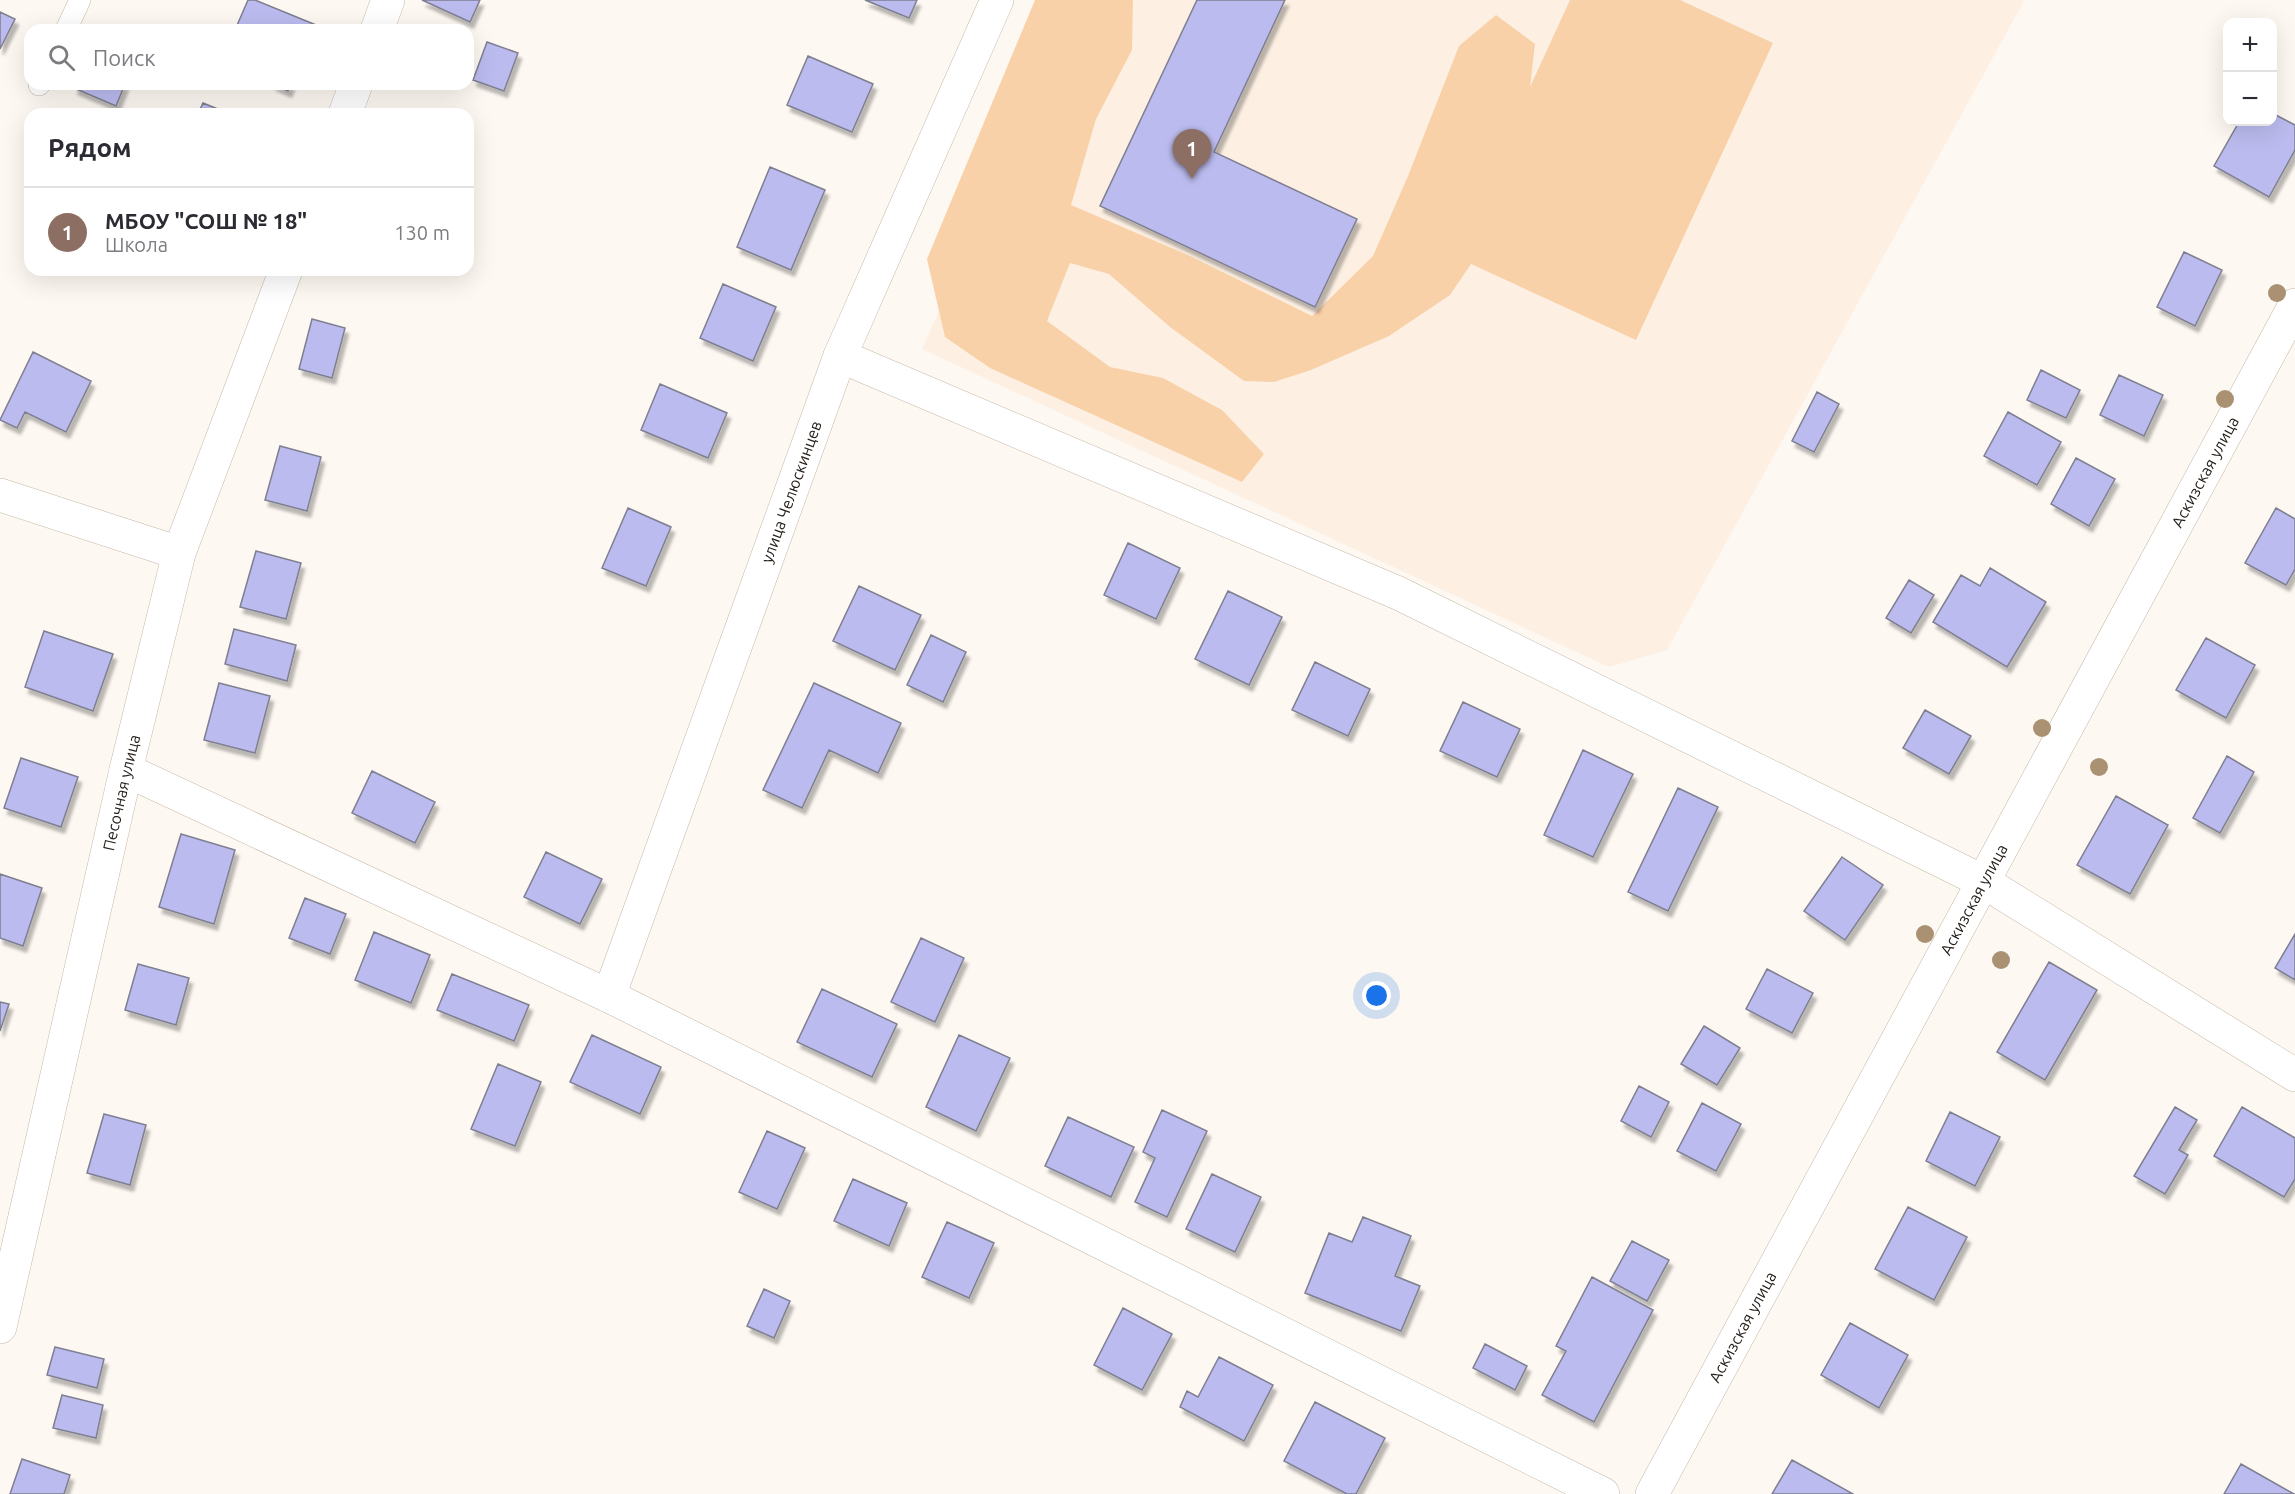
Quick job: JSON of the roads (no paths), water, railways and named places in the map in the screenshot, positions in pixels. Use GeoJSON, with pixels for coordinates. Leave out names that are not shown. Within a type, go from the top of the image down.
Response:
{"type":"FeatureCollection","features":[{"type":"Feature","properties":{"kind":"street"},"geometry":{"type":"LineString","coordinates":[[379,24],[388,0]]}},
{"type":"Feature","properties":{"kind":"street","name":"улица Челюскинцев"},"geometry":{"type":"LineString","coordinates":[[609,996],[840,356],[997,0]]}},
{"type":"Feature","properties":{"kind":"street"},"geometry":{"type":"LineString","coordinates":[[347,108],[354,90]]}},
{"type":"Feature","properties":{"kind":"street","name":"Песочная улица"},"geometry":{"type":"LineString","coordinates":[[0,1328],[126,770],[178,553],[284,276]]}},
{"type":"Feature","properties":{"kind":"street","name":"Аскизская улица"},"geometry":{"type":"LineString","coordinates":[[1652,1494],[2295,305]]}},
{"type":"Feature","properties":{"kind":"street"},"geometry":{"type":"LineString","coordinates":[[840,356],[1398,593],[1984,882],[2295,1075]]}},
{"type":"Feature","properties":{"kind":"street"},"geometry":{"type":"LineString","coordinates":[[0,495],[178,553]]}},
{"type":"Feature","properties":{"kind":"street"},"geometry":{"type":"LineString","coordinates":[[126,770],[609,996],[1603,1494]]}},
{"type":"Feature","properties":{"kind":"lane"},"geometry":{"type":"LineString","coordinates":[[69,24],[80,0]]}},
{"type":"Feature","properties":{"kind":"place","name":"МБОУ \"СОШ № 18\""},"geometry":{"type":"Point","coordinates":[1192,179]}}]}
